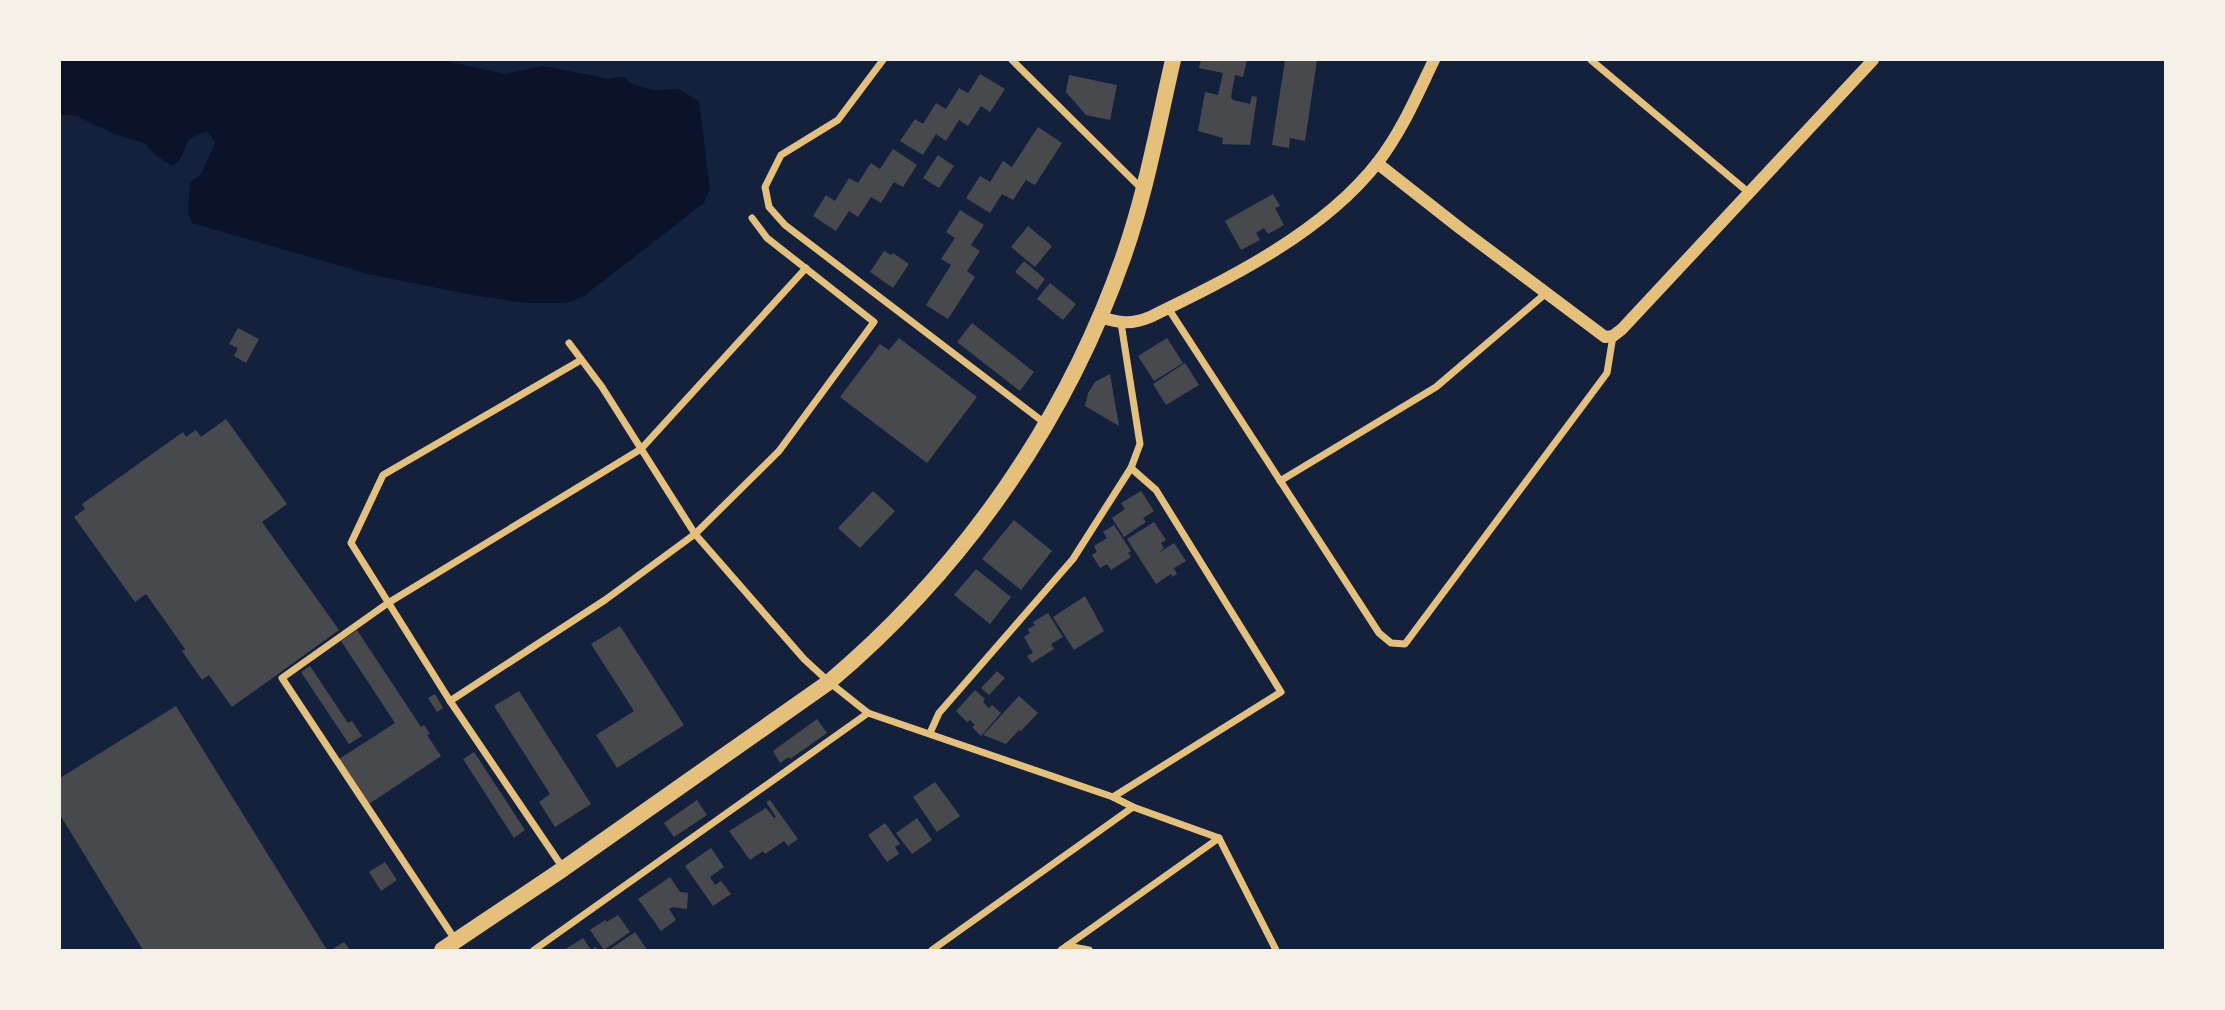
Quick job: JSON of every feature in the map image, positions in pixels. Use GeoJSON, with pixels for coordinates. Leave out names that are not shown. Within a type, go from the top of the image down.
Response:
{"type":"FeatureCollection","features":[{"type":"Feature","properties":{"kind":"highway"},"geometry":{"type":"LineString","coordinates":[[449,946],[830,682],[863,653],[940,573],[978,527],[1015,476],[1046,424],[1075,372],[1100,317],[1124,254],[1143,190],[1173,60]]}},
{"type":"Feature","properties":{"kind":"street"},"geometry":{"type":"LineString","coordinates":[[883,60],[838,120],[781,155],[765,187],[769,207],[785,225],[1046,424]]}},
{"type":"Feature","properties":{"kind":"street"},"geometry":{"type":"LineString","coordinates":[[1012,60],[1143,190]]}},
{"type":"Feature","properties":{"kind":"street"},"geometry":{"type":"LineString","coordinates":[[1100,317],[1121,323],[1139,321],[1168,308],[1292,239],[1343,199],[1377,163],[1406,119],[1434,60]]}},
{"type":"Feature","properties":{"kind":"street"},"geometry":{"type":"LineString","coordinates":[[1591,60],[1748,192]]}},
{"type":"Feature","properties":{"kind":"street"},"geometry":{"type":"LineString","coordinates":[[1377,163],[1545,294],[1605,337],[1622,329],[1873,60]]}},
{"type":"Feature","properties":{"kind":"street"},"geometry":{"type":"LineString","coordinates":[[450,701],[605,600],[695,534],[779,451],[874,322],[768,238],[751,218]]}},
{"type":"Feature","properties":{"kind":"street"},"geometry":{"type":"LineString","coordinates":[[449,946],[282,678],[388,603],[641,449],[806,268]]}},
{"type":"Feature","properties":{"kind":"street"},"geometry":{"type":"LineString","coordinates":[[1280,481],[1436,387],[1545,294]]}},
{"type":"Feature","properties":{"kind":"street"},"geometry":{"type":"LineString","coordinates":[[1168,308],[1379,633],[1391,643],[1405,643],[1607,373],[1613,335]]}},
{"type":"Feature","properties":{"kind":"street"},"geometry":{"type":"LineString","coordinates":[[930,733],[939,713],[1073,559],[1131,468],[1140,444],[1121,323]]}},
{"type":"Feature","properties":{"kind":"street"},"geometry":{"type":"LineString","coordinates":[[569,343],[602,387],[695,534],[804,659],[830,682],[868,713],[1113,797],[1133,807],[1219,838],[1276,950]]}},
{"type":"Feature","properties":{"kind":"street"},"geometry":{"type":"LineString","coordinates":[[563,869],[450,701],[351,543],[383,475],[581,360]]}},
{"type":"Feature","properties":{"kind":"street"},"geometry":{"type":"LineString","coordinates":[[1113,797],[1281,692],[1156,490],[1131,468]]}},
{"type":"Feature","properties":{"kind":"street"},"geometry":{"type":"LineString","coordinates":[[534,950],[868,713]]}},
{"type":"Feature","properties":{"kind":"street"},"geometry":{"type":"LineString","coordinates":[[932,950],[1133,807]]}},
{"type":"Feature","properties":{"kind":"street"},"geometry":{"type":"LineString","coordinates":[[1064,948],[1219,838]]}},
{"type":"Feature","properties":{"kind":"street"},"geometry":{"type":"LineString","coordinates":[[1064,948],[1089,950]]}},
{"type":"Feature","properties":{"kind":"water"},"geometry":{"type":"Polygon","coordinates":[[[60,60],[442,60],[505,74],[543,66],[610,79],[622,76],[632,84],[653,90],[680,89],[699,102],[710,189],[704,203],[584,296],[566,303],[525,303],[472,295],[368,274],[192,223],[188,213],[190,183],[201,174],[215,143],[207,131],[189,139],[181,158],[173,166],[155,155],[144,143],[114,134],[74,115],[60,115],[60,60]]]}},
{"type":"Feature","properties":{"kind":"building"},"geometry":{"type":"Polygon","coordinates":[[[1201,60],[1247,60],[1243,77],[1235,75],[1231,97],[1233,100],[1250,104],[1252,96],[1257,97],[1250,145],[1222,144],[1223,138],[1198,131],[1205,92],[1218,95],[1223,73],[1199,68],[1201,60]]]}},
{"type":"Feature","properties":{"kind":"building"},"geometry":{"type":"Polygon","coordinates":[[[1285,60],[1317,60],[1305,141],[1290,138],[1289,148],[1272,145],[1285,60]]]}},
{"type":"Feature","properties":{"kind":"building"},"geometry":{"type":"Polygon","coordinates":[[[980,74],[1005,89],[990,112],[981,106],[968,126],[959,120],[946,141],[936,134],[923,155],[900,141],[915,119],[923,124],[936,103],[946,109],[959,88],[968,93],[980,74]]]}},
{"type":"Feature","properties":{"kind":"building"},"geometry":{"type":"Polygon","coordinates":[[[1069,75],[1117,85],[1110,120],[1086,115],[1066,92],[1069,75]]]}},
{"type":"Feature","properties":{"kind":"building"},"geometry":{"type":"Polygon","coordinates":[[[1038,127],[1062,143],[1035,185],[1026,180],[1013,200],[1002,194],[990,213],[966,198],[980,176],[990,182],[1003,161],[1012,167],[1038,127]]]}},
{"type":"Feature","properties":{"kind":"building"},"geometry":{"type":"Polygon","coordinates":[[[893,149],[917,165],[903,187],[894,182],[881,203],[871,197],[858,217],[849,211],[836,231],[813,216],[826,195],[835,201],[849,178],[858,183],[871,163],[880,169],[893,149]]]}},
{"type":"Feature","properties":{"kind":"building"},"geometry":{"type":"Polygon","coordinates":[[[938,155],[954,166],[939,188],[923,178],[938,155]]]}},
{"type":"Feature","properties":{"kind":"building"},"geometry":{"type":"Polygon","coordinates":[[[1273,194],[1280,206],[1275,208],[1284,225],[1268,234],[1264,228],[1256,233],[1260,240],[1241,250],[1225,221],[1273,194]]]}},
{"type":"Feature","properties":{"kind":"building"},"geometry":{"type":"Polygon","coordinates":[[[960,210],[984,225],[971,245],[980,251],[967,271],[975,277],[948,319],[926,305],[951,265],[941,259],[955,238],[946,232],[960,210]]]}},
{"type":"Feature","properties":{"kind":"building"},"geometry":{"type":"Polygon","coordinates":[[[1028,226],[1052,246],[1035,267],[1011,247],[1028,226]]]}},
{"type":"Feature","properties":{"kind":"building"},"geometry":{"type":"Polygon","coordinates":[[[884,251],[891,255],[893,253],[909,264],[893,288],[870,272],[884,251]]]}},
{"type":"Feature","properties":{"kind":"building"},"geometry":{"type":"Polygon","coordinates":[[[1024,261],[1045,279],[1037,290],[1015,272],[1024,261]]]}},
{"type":"Feature","properties":{"kind":"building"},"geometry":{"type":"Polygon","coordinates":[[[1050,283],[1076,304],[1063,320],[1037,299],[1050,283]]]}},
{"type":"Feature","properties":{"kind":"building"},"geometry":{"type":"Polygon","coordinates":[[[972,323],[1034,372],[1020,391],[957,342],[972,323]]]}},
{"type":"Feature","properties":{"kind":"building"},"geometry":{"type":"Polygon","coordinates":[[[238,328],[259,339],[246,363],[234,356],[238,348],[229,344],[238,328]]]}},
{"type":"Feature","properties":{"kind":"building"},"geometry":{"type":"Polygon","coordinates":[[[899,338],[977,397],[927,463],[840,397],[880,344],[889,350],[899,338]]]}},
{"type":"Feature","properties":{"kind":"building"},"geometry":{"type":"Polygon","coordinates":[[[1167,338],[1183,363],[1154,381],[1138,356],[1167,338]]]}},
{"type":"Feature","properties":{"kind":"building"},"geometry":{"type":"Polygon","coordinates":[[[1185,363],[1199,385],[1166,405],[1153,384],[1185,363]]]}},
{"type":"Feature","properties":{"kind":"building"},"geometry":{"type":"Polygon","coordinates":[[[1110,374],[1119,426],[1085,406],[1088,393],[1095,382],[1110,374]]]}},
{"type":"Feature","properties":{"kind":"building"},"geometry":{"type":"Polygon","coordinates":[[[226,419],[287,504],[262,522],[339,630],[232,707],[209,675],[202,680],[182,651],[185,649],[146,594],[135,602],[74,517],[85,509],[82,504],[183,432],[186,437],[196,430],[201,437],[226,419]]]}},
{"type":"Feature","properties":{"kind":"building"},"geometry":{"type":"Polygon","coordinates":[[[873,491],[895,511],[860,548],[838,528],[873,491]]]}},
{"type":"Feature","properties":{"kind":"building"},"geometry":{"type":"Polygon","coordinates":[[[1141,491],[1154,511],[1143,518],[1146,522],[1124,537],[1112,518],[1125,509],[1121,503],[1141,491]]]}},
{"type":"Feature","properties":{"kind":"building"},"geometry":{"type":"Polygon","coordinates":[[[1014,520],[1052,551],[1021,590],[982,559],[1014,520]]]}},
{"type":"Feature","properties":{"kind":"building"},"geometry":{"type":"Polygon","coordinates":[[[1154,522],[1166,540],[1161,543],[1164,548],[1159,553],[1174,543],[1186,561],[1174,568],[1177,574],[1172,577],[1171,574],[1156,584],[1127,539],[1154,522]]]}},
{"type":"Feature","properties":{"kind":"building"},"geometry":{"type":"Polygon","coordinates":[[[1114,525],[1131,551],[1128,553],[1131,557],[1111,570],[1107,564],[1100,568],[1092,555],[1097,552],[1094,546],[1107,538],[1103,532],[1114,525]]]}},
{"type":"Feature","properties":{"kind":"building"},"geometry":{"type":"Polygon","coordinates":[[[976,569],[1011,597],[990,624],[954,595],[976,569]]]}},
{"type":"Feature","properties":{"kind":"building"},"geometry":{"type":"Polygon","coordinates":[[[1085,596],[1104,631],[1074,650],[1053,617],[1085,596]]]}},
{"type":"Feature","properties":{"kind":"building"},"geometry":{"type":"Polygon","coordinates":[[[1048,613],[1063,637],[1051,644],[1054,649],[1032,663],[1027,656],[1033,653],[1024,637],[1030,633],[1028,629],[1035,625],[1033,622],[1048,613]]]}},
{"type":"Feature","properties":{"kind":"building"},"geometry":{"type":"Polygon","coordinates":[[[620,626],[684,725],[617,768],[596,735],[634,711],[591,644],[620,626]]]}},
{"type":"Feature","properties":{"kind":"building"},"geometry":{"type":"Polygon","coordinates":[[[357,630],[421,727],[424,725],[430,734],[427,735],[441,756],[369,804],[339,759],[395,723],[341,641],[357,630]]]}},
{"type":"Feature","properties":{"kind":"building"},"geometry":{"type":"Polygon","coordinates":[[[310,666],[348,723],[352,721],[362,736],[349,744],[301,672],[310,666]]]}},
{"type":"Feature","properties":{"kind":"building"},"geometry":{"type":"Polygon","coordinates":[[[997,671],[1005,678],[989,695],[981,688],[997,671]]]}},
{"type":"Feature","properties":{"kind":"building"},"geometry":{"type":"Polygon","coordinates":[[[975,690],[985,699],[983,702],[989,708],[992,705],[1001,713],[981,736],[972,727],[975,725],[970,720],[967,722],[956,711],[975,690]]]}},
{"type":"Feature","properties":{"kind":"building"},"geometry":{"type":"Polygon","coordinates":[[[519,691],[591,804],[555,827],[539,802],[550,794],[494,706],[519,691]]]}},
{"type":"Feature","properties":{"kind":"building"},"geometry":{"type":"Polygon","coordinates":[[[435,694],[443,708],[437,712],[428,698],[435,694]]]}},
{"type":"Feature","properties":{"kind":"building"},"geometry":{"type":"Polygon","coordinates":[[[1019,696],[1038,713],[1006,744],[983,735],[1019,696]]]}},
{"type":"Feature","properties":{"kind":"building"},"geometry":{"type":"Polygon","coordinates":[[[176,706],[327,950],[143,950],[60,815],[60,778],[176,706]]]}},
{"type":"Feature","properties":{"kind":"building"},"geometry":{"type":"Polygon","coordinates":[[[817,719],[827,733],[780,763],[773,751],[817,719]]]}},
{"type":"Feature","properties":{"kind":"building"},"geometry":{"type":"Polygon","coordinates":[[[474,752],[525,830],[514,838],[463,759],[474,752]]]}},
{"type":"Feature","properties":{"kind":"building"},"geometry":{"type":"Polygon","coordinates":[[[935,782],[960,816],[937,832],[913,797],[935,782]]]}},
{"type":"Feature","properties":{"kind":"building"},"geometry":{"type":"Polygon","coordinates":[[[697,800],[707,815],[674,837],[664,823],[697,800]]]}},
{"type":"Feature","properties":{"kind":"building"},"geometry":{"type":"Polygon","coordinates":[[[770,800],[798,839],[788,846],[784,841],[750,860],[729,831],[766,808],[776,817],[766,802],[770,800]]]}},
{"type":"Feature","properties":{"kind":"building"},"geometry":{"type":"Polygon","coordinates":[[[917,818],[932,840],[912,854],[896,833],[917,818]]]}},
{"type":"Feature","properties":{"kind":"building"},"geometry":{"type":"Polygon","coordinates":[[[885,823],[900,844],[895,847],[899,854],[887,862],[868,835],[885,823]]]}},
{"type":"Feature","properties":{"kind":"building"},"geometry":{"type":"Polygon","coordinates":[[[711,848],[724,867],[710,877],[715,885],[721,881],[731,894],[713,906],[685,866],[711,848]]]}},
{"type":"Feature","properties":{"kind":"building"},"geometry":{"type":"Polygon","coordinates":[[[385,862],[397,880],[381,891],[369,872],[385,862]]]}},
{"type":"Feature","properties":{"kind":"building"},"geometry":{"type":"Polygon","coordinates":[[[670,877],[680,892],[688,893],[687,909],[669,909],[676,920],[661,931],[638,899],[670,877]]]}},
{"type":"Feature","properties":{"kind":"building"},"geometry":{"type":"Polygon","coordinates":[[[618,915],[630,932],[604,950],[590,930],[618,915]]]}},
{"type":"Feature","properties":{"kind":"building"},"geometry":{"type":"Polygon","coordinates":[[[635,932],[647,950],[609,950],[635,932]]]}},
{"type":"Feature","properties":{"kind":"building"},"geometry":{"type":"Polygon","coordinates":[[[583,938],[591,950],[564,950],[583,938]]]}},
{"type":"Feature","properties":{"kind":"building"},"geometry":{"type":"Polygon","coordinates":[[[344,942],[350,950],[331,950],[344,942]]]}}]}
